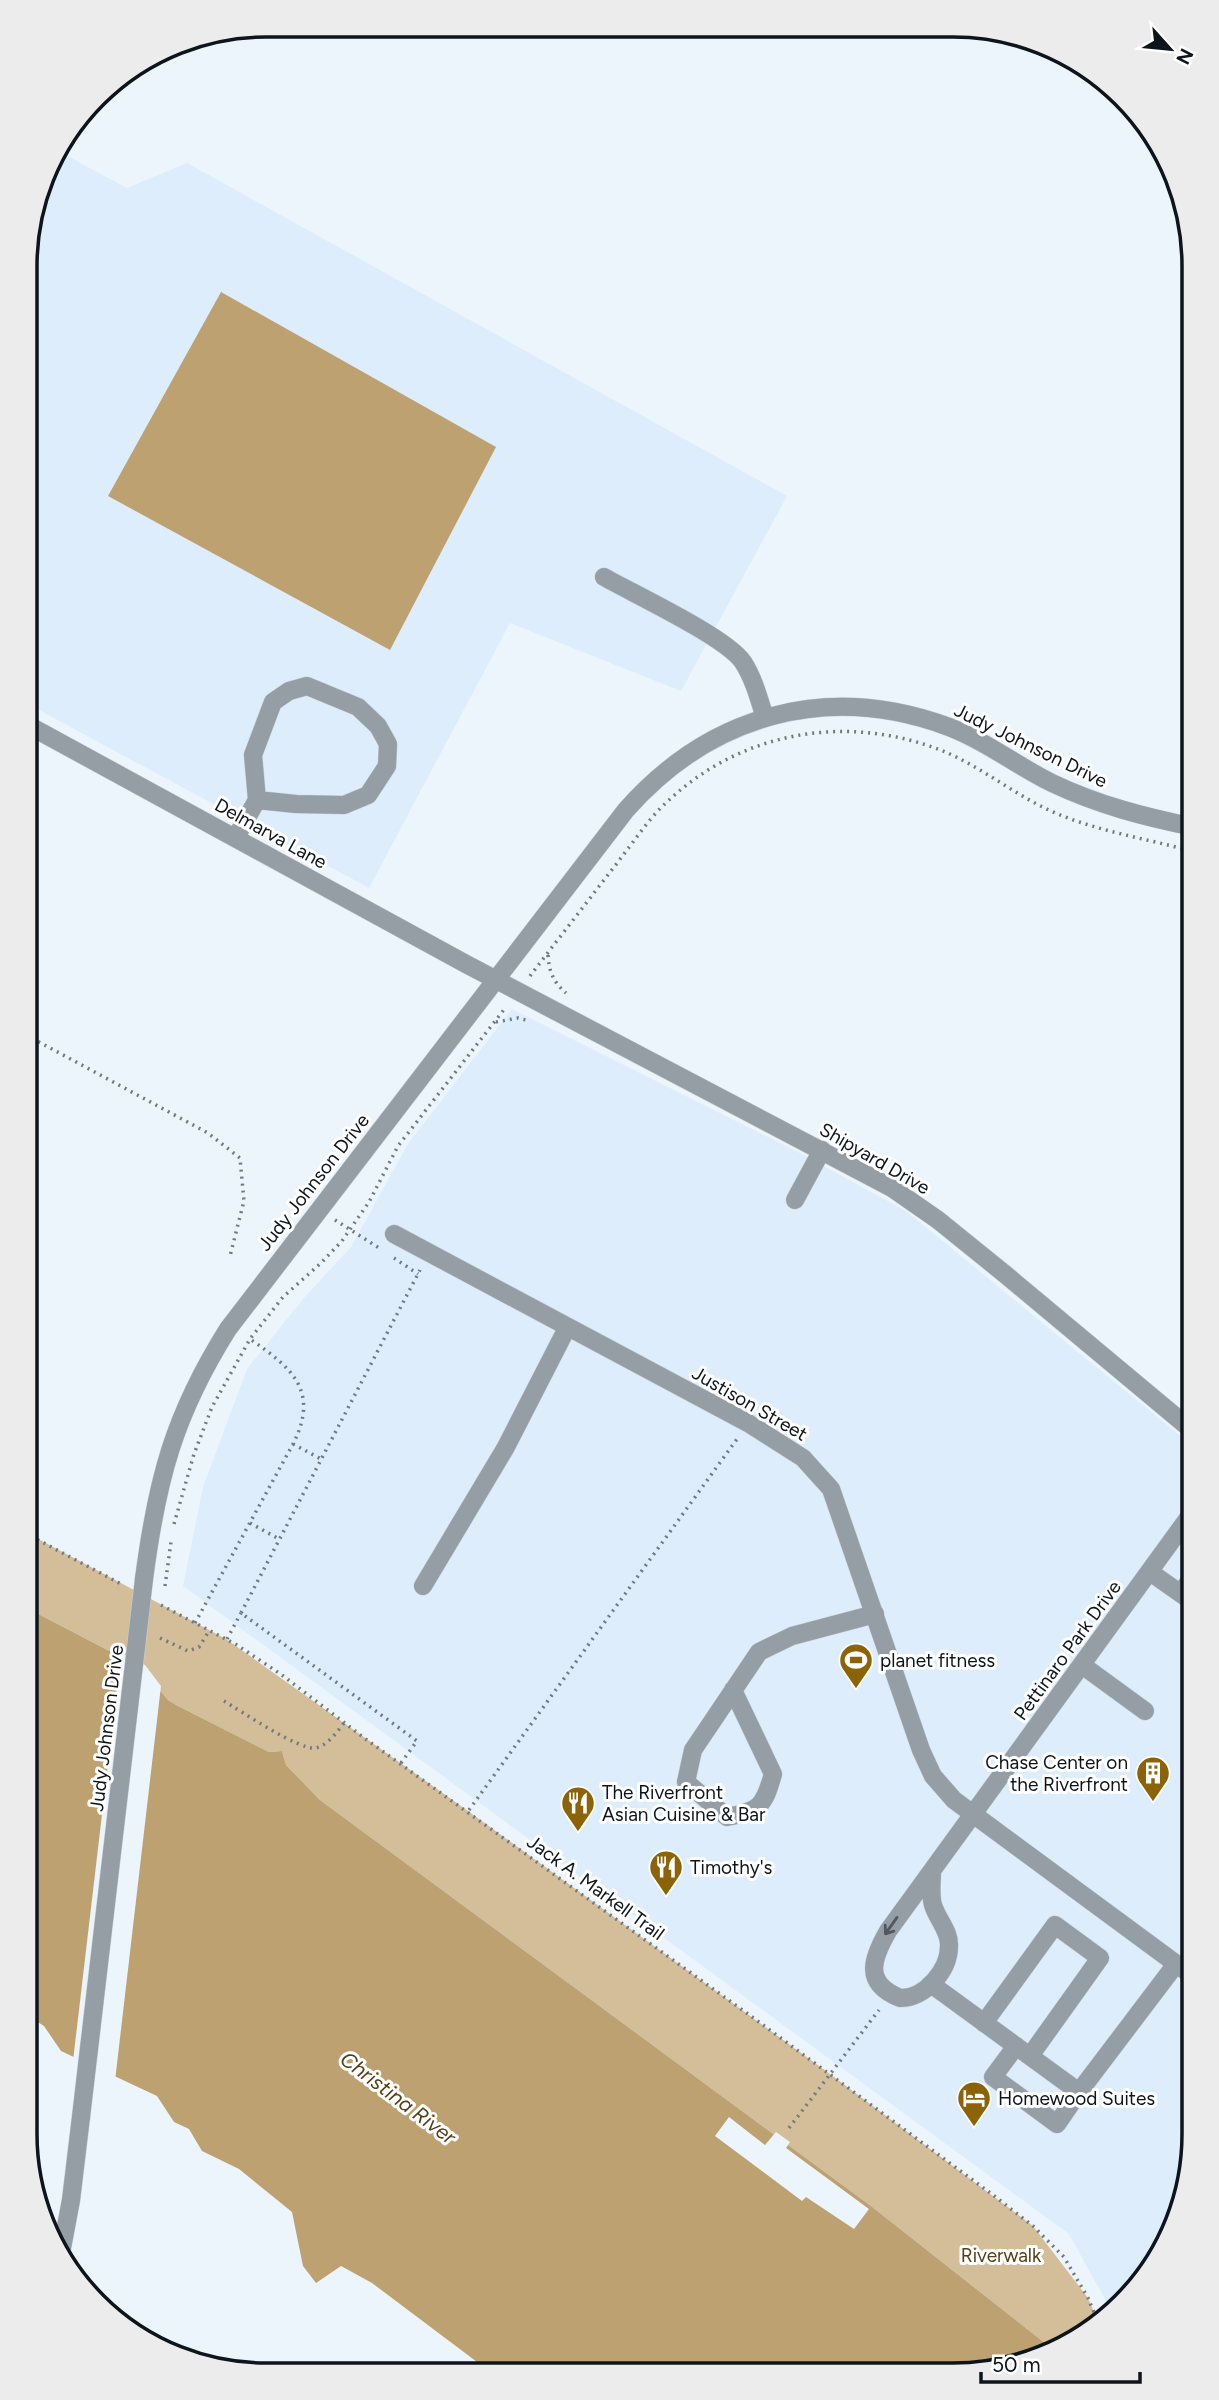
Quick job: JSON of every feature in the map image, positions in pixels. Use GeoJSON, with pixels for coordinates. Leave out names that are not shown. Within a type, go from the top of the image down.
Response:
{"type":"FeatureCollection","features":[{"type":"Feature","properties":{"kind":"street"},"geometry":{"type":"LineString","coordinates":[[604,577],[715,639],[741,660],[753,680],[765,718]]}},
{"type":"Feature","properties":{"kind":"street"},"geometry":{"type":"LineString","coordinates":[[236,837],[257,800],[253,755],[273,702],[289,691],[307,686],[358,707],[379,726],[388,744],[387,766],[368,795],[344,805],[257,800]]}},
{"type":"Feature","properties":{"kind":"street","name":"Judy Johnson Drive"},"geometry":{"type":"LineString","coordinates":[[63,2241],[82,2117],[144,1579],[158,1489],[175,1432],[208,1360],[228,1329],[626,810],[646,788],[692,751],[727,732],[783,713],[829,707],[870,708],[911,715],[952,728],[1054,783],[1096,802],[1125,812],[1182,824]]}},
{"type":"Feature","properties":{"kind":"street","name":"Delmarva Lane"},"geometry":{"type":"LineString","coordinates":[[37,730],[496,979]]}},
{"type":"Feature","properties":{"kind":"street","name":"Shipyard Drive"},"geometry":{"type":"LineString","coordinates":[[496,979],[892,1188],[937,1220],[1182,1422]]}},
{"type":"Feature","properties":{"kind":"street"},"geometry":{"type":"LineString","coordinates":[[795,1200],[822,1150]]}},
{"type":"Feature","properties":{"kind":"street","name":"Justison Street"},"geometry":{"type":"LineString","coordinates":[[394,1234],[748,1423],[803,1458],[831,1489],[927,1763],[942,1788],[974,1815]]}},
{"type":"Feature","properties":{"kind":"street"},"geometry":{"type":"LineString","coordinates":[[423,1586],[506,1447],[567,1328]]}},
{"type":"Feature","properties":{"kind":"street","name":"Pettinaro Park Drive"},"geometry":{"type":"LineString","coordinates":[[891,1995],[879,1985],[874,1974],[875,1956],[888,1931],[1182,1527]]}},
{"type":"Feature","properties":{"kind":"street"},"geometry":{"type":"LineString","coordinates":[[1150,1572],[1182,1594]]}},
{"type":"Feature","properties":{"kind":"street"},"geometry":{"type":"LineString","coordinates":[[733,1690],[774,1774],[768,1794],[752,1812],[727,1817],[687,1782],[693,1750],[733,1690],[759,1651],[792,1636],[875,1614]]}},
{"type":"Feature","properties":{"kind":"street"},"geometry":{"type":"LineString","coordinates":[[1082,1665],[1145,1711]]}},
{"type":"Feature","properties":{"kind":"street"},"geometry":{"type":"LineString","coordinates":[[974,1815],[1182,1969]]}},
{"type":"Feature","properties":{"kind":"street"},"geometry":{"type":"LineString","coordinates":[[891,1995],[909,1998],[918,1995],[931,1984],[947,1959],[950,1944],[933,1905],[932,1871]]}},
{"type":"Feature","properties":{"kind":"street"},"geometry":{"type":"LineString","coordinates":[[984,2023],[1055,1925],[1100,1958],[1023,2051],[993,2077],[1057,2124],[1175,1964]]}},
{"type":"Feature","properties":{"kind":"street"},"geometry":{"type":"LineString","coordinates":[[931,1984],[1079,2092]]}},
{"type":"Feature","properties":{"kind":"path"},"geometry":{"type":"LineString","coordinates":[[494,1022],[518,1018],[533,1021]]}},
{"type":"Feature","properties":{"kind":"path"},"geometry":{"type":"LineString","coordinates":[[37,1041],[208,1133],[240,1158],[244,1201],[230,1256]]}},
{"type":"Feature","properties":{"kind":"path"},"geometry":{"type":"LineString","coordinates":[[318,1209],[418,1274]]}},
{"type":"Feature","properties":{"kind":"path"},"geometry":{"type":"LineString","coordinates":[[226,1639],[428,1252]]}},
{"type":"Feature","properties":{"kind":"path"},"geometry":{"type":"LineString","coordinates":[[195,1623],[293,1444],[304,1411],[300,1386],[286,1366],[250,1339]]}},
{"type":"Feature","properties":{"kind":"path"},"geometry":{"type":"LineString","coordinates":[[468,1811],[748,1423]]}},
{"type":"Feature","properties":{"kind":"path"},"geometry":{"type":"LineString","coordinates":[[293,1444],[321,1460]]}},
{"type":"Feature","properties":{"kind":"path"},"geometry":{"type":"LineString","coordinates":[[1177,1444],[1182,1448]]}},
{"type":"Feature","properties":{"kind":"path"},"geometry":{"type":"LineString","coordinates":[[250,1523],[279,1539]]}},
{"type":"Feature","properties":{"kind":"path"},"geometry":{"type":"LineString","coordinates":[[37,1539],[127,1587]]}},
{"type":"Feature","properties":{"kind":"path","name":"Jack A. Markell Trail"},"geometry":{"type":"LineString","coordinates":[[150,1599],[226,1639],[282,1675],[1034,2226],[1065,2257],[1095,2313]]}},
{"type":"Feature","properties":{"kind":"path"},"geometry":{"type":"LineString","coordinates":[[241,1613],[417,1741],[401,1763]]}},
{"type":"Feature","properties":{"kind":"path"},"geometry":{"type":"LineString","coordinates":[[160,1638],[188,1651],[199,1647],[209,1630]]}},
{"type":"Feature","properties":{"kind":"path"},"geometry":{"type":"LineString","coordinates":[[224,1701],[293,1742],[310,1748],[323,1745],[344,1723]]}},
{"type":"Feature","properties":{"kind":"path"},"geometry":{"type":"LineString","coordinates":[[789,2128],[891,1995]]}},
{"type":"Feature","properties":{"kind":"shaded area"},"geometry":{"type":"Polygon","coordinates":[[[65,155],[127,188],[187,163],[787,496],[681,691],[510,623],[369,888],[37,709],[37,266],[45,207],[65,155]]]}},
{"type":"Feature","properties":{"kind":"shaded area"},"geometry":{"type":"Polygon","coordinates":[[[512,1009],[798,1152],[906,1211],[1182,1437],[1182,2149],[1178,2179],[1159,2235],[1135,2274],[1107,2303],[1069,2234],[183,1586],[203,1487],[247,1369],[303,1299],[351,1247],[408,1144],[512,1009]]]}},
{"type":"Feature","properties":{"kind":"green space","name":"Riverwalk"},"geometry":{"type":"Polygon","coordinates":[[[37,1538],[226,1639],[830,2074],[1033,2226],[1088,2298],[1095,2313],[1080,2325],[1045,2343],[871,2206],[320,1800],[286,1765],[282,1751],[269,1752],[178,1706],[168,1700],[142,1668],[37,1613],[37,1538]]]}},
{"type":"Feature","properties":{"kind":"water"},"geometry":{"type":"Polygon","coordinates":[[[221,292],[496,447],[390,650],[108,496],[221,292]]]}},
{"type":"Feature","properties":{"kind":"water","name":"Christina River"},"geometry":{"type":"Polygon","coordinates":[[[37,1613],[142,1668],[168,1700],[178,1706],[269,1752],[282,1751],[286,1765],[320,1800],[871,2206],[1045,2343],[998,2359],[968,2363],[478,2363],[372,2283],[341,2266],[316,2283],[303,2266],[292,2212],[239,2169],[202,2151],[189,2129],[174,2122],[157,2096],[61,2051],[44,2026],[37,2022],[37,1613]]]}},
{"type":"Feature","properties":{"kind":"pier"},"geometry":{"type":"Polygon","coordinates":[[[121,1653],[145,1665],[161,1686],[115,2081],[73,2061],[121,1653]]]}},
{"type":"Feature","properties":{"kind":"pier"},"geometry":{"type":"Polygon","coordinates":[[[729,2117],[765,2145],[776,2132],[790,2142],[786,2148],[869,2209],[854,2229],[806,2197],[802,2201],[715,2136],[729,2117]]]}},
{"type":"Feature","properties":{"kind":"place","name":"planet fitness"},"geometry":{"type":"Point","coordinates":[856,1690]}},
{"type":"Feature","properties":{"kind":"place","name":"Chase Center on the Riverfront"},"geometry":{"type":"Point","coordinates":[1153,1803]}},
{"type":"Feature","properties":{"kind":"place","name":"The Riverfront Asian Cuisine & Bar"},"geometry":{"type":"Point","coordinates":[578,1833]}},
{"type":"Feature","properties":{"kind":"place","name":"Timothy's"},"geometry":{"type":"Point","coordinates":[666,1897]}},
{"type":"Feature","properties":{"kind":"place","name":"Homewood Suites"},"geometry":{"type":"Point","coordinates":[974,2128]}}]}
